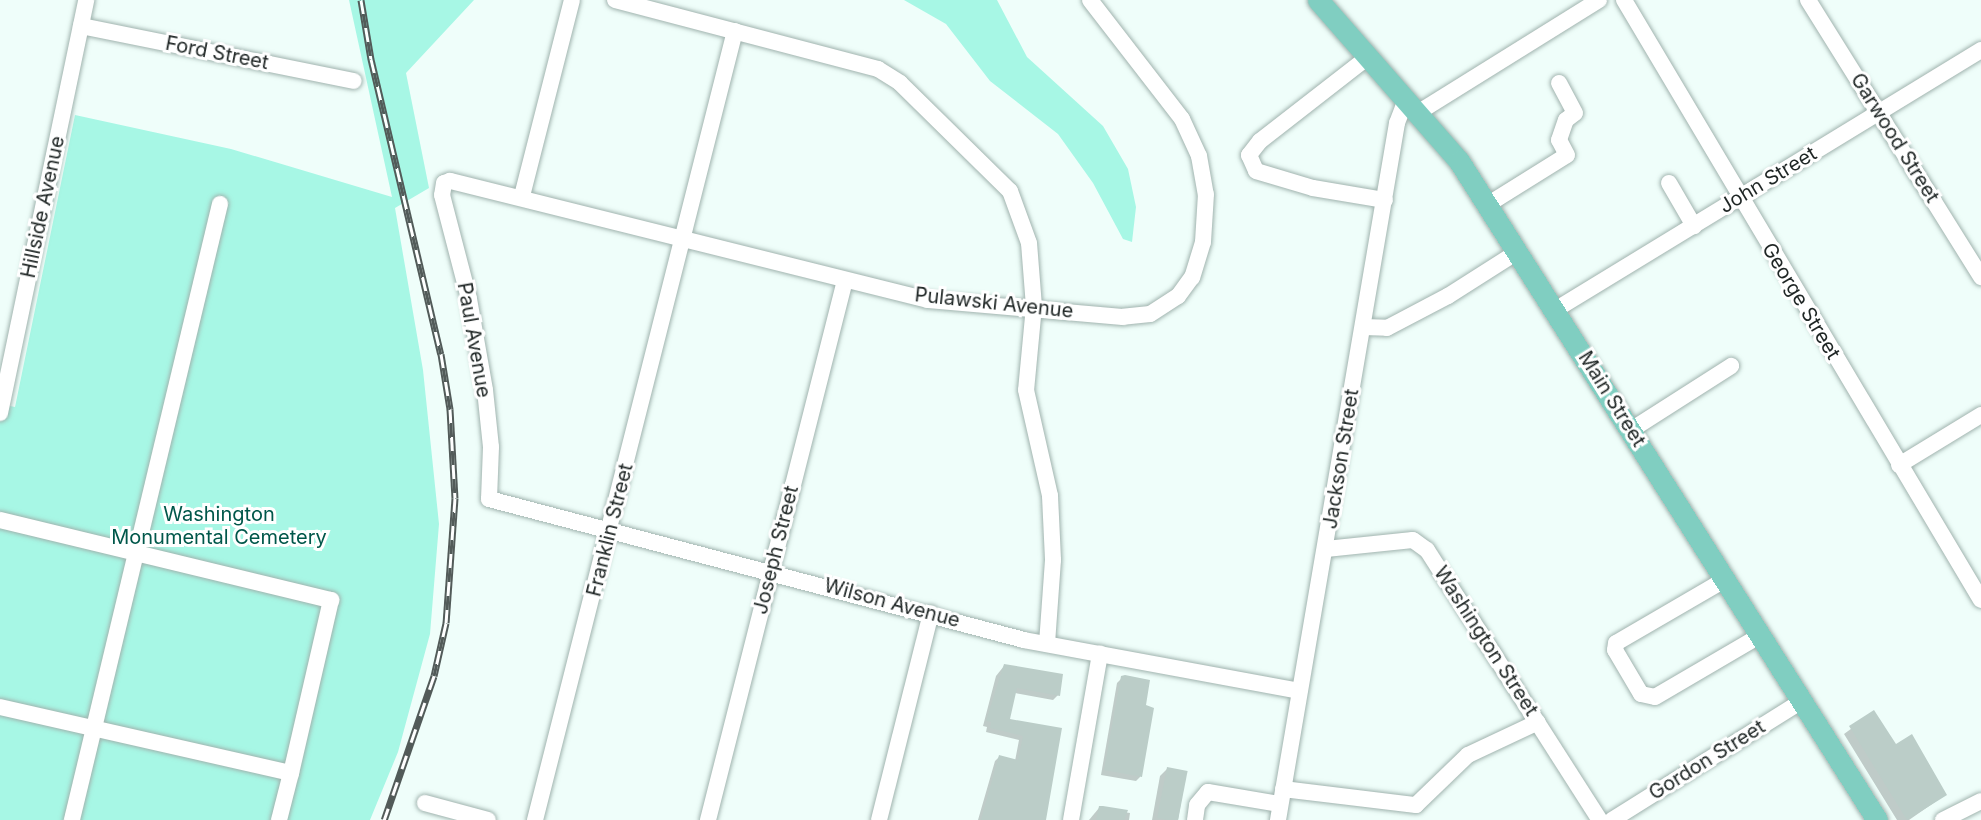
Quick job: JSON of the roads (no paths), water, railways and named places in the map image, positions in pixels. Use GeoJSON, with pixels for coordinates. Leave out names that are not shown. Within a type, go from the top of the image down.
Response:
{"type":"FeatureCollection","features":[{"type":"Feature","properties":{"kind":"main road","name":"Main Street"},"geometry":{"type":"LineString","coordinates":[[1319,1],[1413,105],[1459,161],[1877,820]]}},
{"type":"Feature","properties":{"kind":"street","name":"Hillside Avenue"},"geometry":{"type":"LineString","coordinates":[[0,413],[7,344],[86,0]]}},
{"type":"Feature","properties":{"kind":"street"},"geometry":{"type":"LineString","coordinates":[[522,196],[572,0]]}},
{"type":"Feature","properties":{"kind":"street"},"geometry":{"type":"LineString","coordinates":[[615,0],[878,69],[900,83],[1010,191],[1029,243],[1034,306],[1026,390],[1050,496],[1053,560],[1047,644]]}},
{"type":"Feature","properties":{"kind":"street","name":"Pulawski Avenue"},"geometry":{"type":"LineString","coordinates":[[444,183],[458,180],[928,300],[1034,306],[1123,317],[1150,314],[1178,296],[1191,277],[1203,242],[1206,194],[1192,137],[1090,0]]}},
{"type":"Feature","properties":{"kind":"street"},"geometry":{"type":"LineString","coordinates":[[1413,105],[1599,0]]}},
{"type":"Feature","properties":{"kind":"street","name":"George Street"},"geometry":{"type":"LineString","coordinates":[[1624,0],[1899,465],[1975,576],[1981,600]]}},
{"type":"Feature","properties":{"kind":"street","name":"Garwood Street"},"geometry":{"type":"LineString","coordinates":[[1808,0],[1981,277]]}},
{"type":"Feature","properties":{"kind":"street","name":"Ford Street"},"geometry":{"type":"LineString","coordinates":[[81,26],[354,81]]}},
{"type":"Feature","properties":{"kind":"street","name":"Franklin Street"},"geometry":{"type":"LineString","coordinates":[[535,820],[611,529],[735,31]]}},
{"type":"Feature","properties":{"kind":"street","name":"John Street"},"geometry":{"type":"LineString","coordinates":[[1555,310],[1981,50]]}},
{"type":"Feature","properties":{"kind":"street"},"geometry":{"type":"LineString","coordinates":[[1368,57],[1260,141],[1249,155],[1256,171],[1313,188],[1385,200]]}},
{"type":"Feature","properties":{"kind":"street"},"geometry":{"type":"LineString","coordinates":[[1487,205],[1567,155],[1559,140],[1566,120],[1575,113],[1559,83]]}},
{"type":"Feature","properties":{"kind":"street","name":"Jackson Street"},"geometry":{"type":"LineString","coordinates":[[1280,804],[1326,549],[1397,123],[1413,105]]}},
{"type":"Feature","properties":{"kind":"street","name":"Paul Avenue"},"geometry":{"type":"LineString","coordinates":[[444,183],[442,195],[469,299],[485,390],[490,447],[489,499]]}},
{"type":"Feature","properties":{"kind":"street"},"geometry":{"type":"LineString","coordinates":[[1669,183],[1694,226]]}},
{"type":"Feature","properties":{"kind":"street"},"geometry":{"type":"LineString","coordinates":[[72,820],[220,204]]}},
{"type":"Feature","properties":{"kind":"street"},"geometry":{"type":"LineString","coordinates":[[1363,327],[1387,328],[1448,296],[1517,252]]}},
{"type":"Feature","properties":{"kind":"street","name":"Joseph Street"},"geometry":{"type":"LineString","coordinates":[[708,820],[844,280]]}},
{"type":"Feature","properties":{"kind":"street"},"geometry":{"type":"LineString","coordinates":[[1631,430],[1731,366]]}},
{"type":"Feature","properties":{"kind":"street"},"geometry":{"type":"LineString","coordinates":[[1899,465],[1981,415]]}},
{"type":"Feature","properties":{"kind":"street","name":"Wilson Avenue"},"geometry":{"type":"LineString","coordinates":[[489,499],[1047,644],[1299,691]]}},
{"type":"Feature","properties":{"kind":"street"},"geometry":{"type":"LineString","coordinates":[[0,520],[331,600],[279,820]]}},
{"type":"Feature","properties":{"kind":"street","name":"Washington Street"},"geometry":{"type":"LineString","coordinates":[[1326,549],[1413,540],[1427,550],[1600,820]]}},
{"type":"Feature","properties":{"kind":"street"},"geometry":{"type":"LineString","coordinates":[[1726,579],[1616,644],[1615,650],[1641,694],[1655,697],[1761,635]]}},
{"type":"Feature","properties":{"kind":"street"},"geometry":{"type":"LineString","coordinates":[[879,820],[931,613]]}},
{"type":"Feature","properties":{"kind":"street"},"geometry":{"type":"LineString","coordinates":[[1071,820],[1100,654]]}},
{"type":"Feature","properties":{"kind":"street","name":"Gordon Street"},"geometry":{"type":"LineString","coordinates":[[1612,820],[1803,700]]}},
{"type":"Feature","properties":{"kind":"street"},"geometry":{"type":"LineString","coordinates":[[0,707],[291,773]]}},
{"type":"Feature","properties":{"kind":"street"},"geometry":{"type":"LineString","coordinates":[[1195,820],[1197,805],[1208,792],[1280,804],[1416,805],[1468,755],[1538,723]]}},
{"type":"Feature","properties":{"kind":"street"},"geometry":{"type":"LineString","coordinates":[[1943,820],[1981,801]]}},
{"type":"Feature","properties":{"kind":"street"},"geometry":{"type":"LineString","coordinates":[[429,810],[488,820]]}},
{"type":"Feature","properties":{"kind":"railway"},"geometry":{"type":"LineString","coordinates":[[361,0],[371,59],[441,354],[450,409],[455,498],[446,623],[434,676],[384,820]]}},
{"type":"Feature","properties":{"kind":"park label","name":"Washington Monumental Cemetery"},"geometry":{"type":"Point","coordinates":[219,526]}}]}
